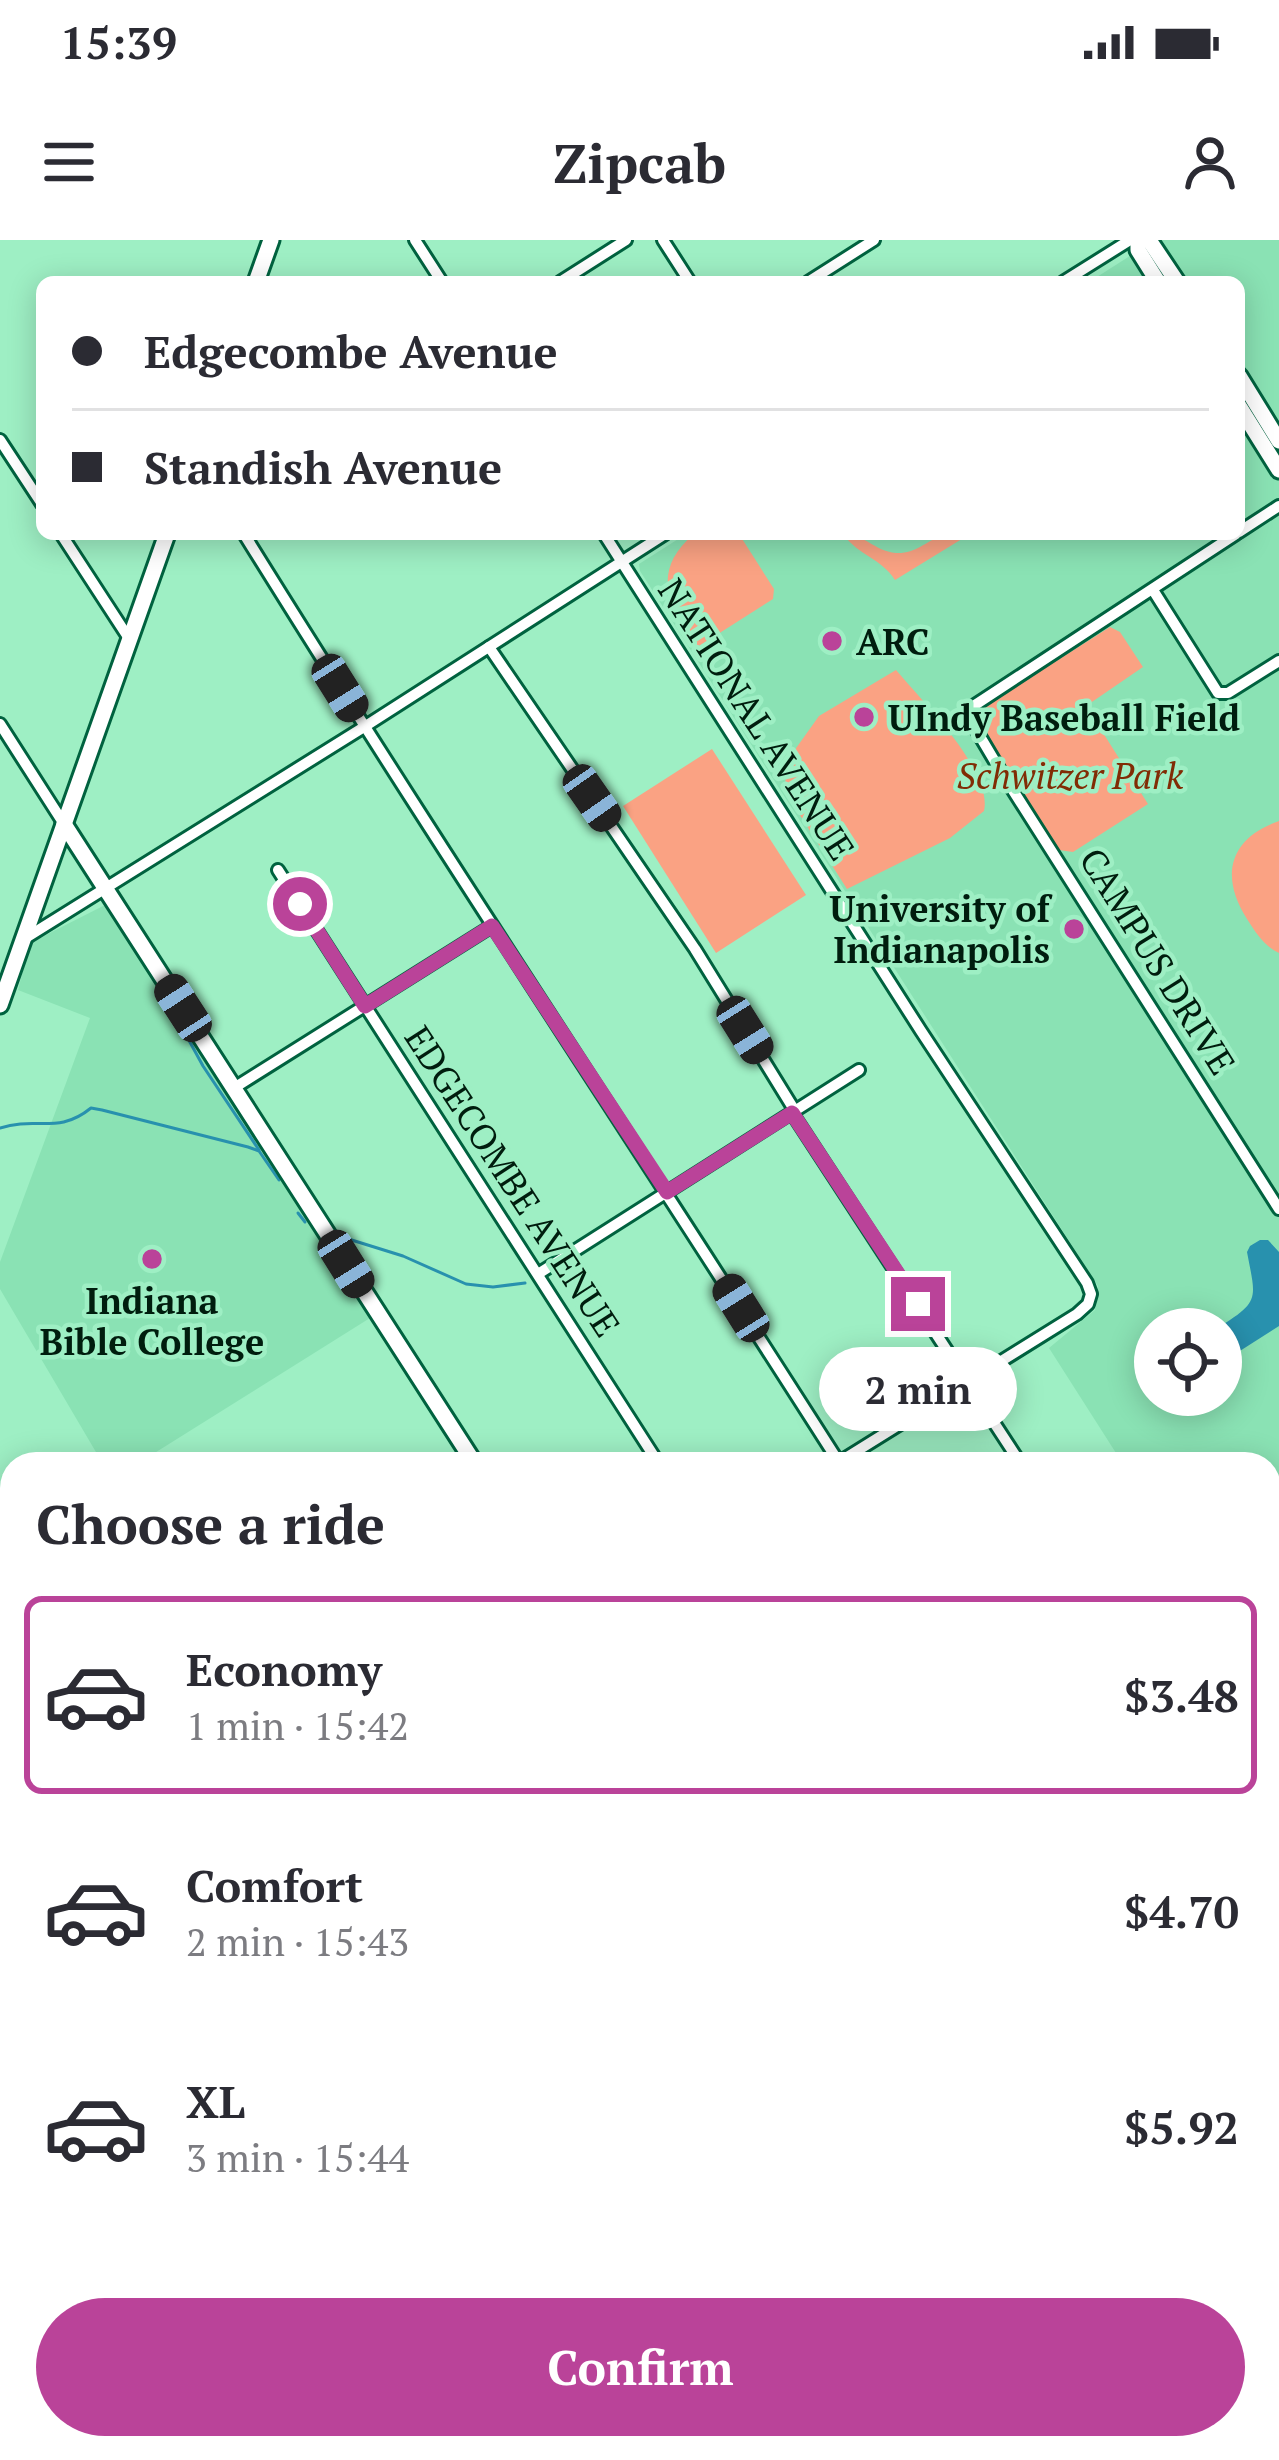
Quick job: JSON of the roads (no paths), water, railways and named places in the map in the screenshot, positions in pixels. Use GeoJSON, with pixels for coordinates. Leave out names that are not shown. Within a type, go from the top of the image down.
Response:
{"type":"FeatureCollection","features":[{"type":"Feature","properties":{"kind":"main road"},"geometry":{"type":"LineString","coordinates":[[258,276],[271,240]]}},
{"type":"Feature","properties":{"kind":"main road"},"geometry":{"type":"LineString","coordinates":[[1134,240],[1154,276]]}},
{"type":"Feature","properties":{"kind":"main road"},"geometry":{"type":"LineString","coordinates":[[1150,240],[1173,276]]}},
{"type":"Feature","properties":{"kind":"main road"},"geometry":{"type":"LineString","coordinates":[[1245,385],[1277,434]]}},
{"type":"Feature","properties":{"kind":"main road"},"geometry":{"type":"LineString","coordinates":[[1245,416],[1279,470]]}},
{"type":"Feature","properties":{"kind":"main road"},"geometry":{"type":"LineString","coordinates":[[0,1003],[165,540]]}},
{"type":"Feature","properties":{"kind":"main road"},"geometry":{"type":"LineString","coordinates":[[64,824],[467,1452]]}},
{"type":"Feature","properties":{"kind":"street"},"geometry":{"type":"LineString","coordinates":[[415,240],[438,276]]}},
{"type":"Feature","properties":{"kind":"street"},"geometry":{"type":"LineString","coordinates":[[569,276],[626,240]]}},
{"type":"Feature","properties":{"kind":"street"},"geometry":{"type":"LineString","coordinates":[[663,240],[686,276]]}},
{"type":"Feature","properties":{"kind":"street"},"geometry":{"type":"LineString","coordinates":[[817,276],[874,240]]}},
{"type":"Feature","properties":{"kind":"street"},"geometry":{"type":"LineString","coordinates":[[1074,276],[1134,240]]}},
{"type":"Feature","properties":{"kind":"street"},"geometry":{"type":"LineString","coordinates":[[0,440],[36,495]]}},
{"type":"Feature","properties":{"kind":"street","name":"CAMPUS DRIVE"},"geometry":{"type":"LineString","coordinates":[[1245,528],[1279,506]]}},
{"type":"Feature","properties":{"kind":"street"},"geometry":{"type":"LineString","coordinates":[[65,540],[130,640]]}},
{"type":"Feature","properties":{"kind":"street"},"geometry":{"type":"LineString","coordinates":[[248,540],[831,1452]]}},
{"type":"Feature","properties":{"kind":"street","name":"NATIONAL AVENUE"},"geometry":{"type":"LineString","coordinates":[[608,540],[1087,1283],[1090,1299],[1077,1314],[968,1381]]}},
{"type":"Feature","properties":{"kind":"street"},"geometry":{"type":"LineString","coordinates":[[24,939],[656,540]]}},
{"type":"Feature","properties":{"kind":"street","name":"CAMPUS DRIVE"},"geometry":{"type":"LineString","coordinates":[[1227,540],[973,706],[969,720],[1279,1209]]}},
{"type":"Feature","properties":{"kind":"street"},"geometry":{"type":"LineString","coordinates":[[1153,590],[1219,693],[1228,693],[1279,661]]}},
{"type":"Feature","properties":{"kind":"street"},"geometry":{"type":"LineString","coordinates":[[489,647],[695,949],[1013,1452]]}},
{"type":"Feature","properties":{"kind":"street"},"geometry":{"type":"LineString","coordinates":[[0,724],[64,824]]}},
{"type":"Feature","properties":{"kind":"street","name":"EDGECOMBE AVENUE"},"geometry":{"type":"LineString","coordinates":[[278,870],[651,1452]]}},
{"type":"Feature","properties":{"kind":"street"},"geometry":{"type":"LineString","coordinates":[[234,1088],[492,926]]}},
{"type":"Feature","properties":{"kind":"street"},"geometry":{"type":"LineString","coordinates":[[538,1274],[859,1070]]}},
{"type":"Feature","properties":{"kind":"street"},"geometry":{"type":"LineString","coordinates":[[855,1452],[968,1381]]}},
{"type":"Feature","properties":{"kind":"water"},"geometry":{"type":"Polygon","coordinates":[[[1268,1240],[1279,1252],[1279,1326],[1242,1350],[1242,1311],[1253,1290],[1250,1246],[1268,1240]]]}},
{"type":"Feature","properties":{"kind":"waterway"},"geometry":{"type":"LineString","coordinates":[[180,1024],[259,1150]]}},
{"type":"Feature","properties":{"kind":"waterway"},"geometry":{"type":"LineString","coordinates":[[0,1128],[57,1123],[91,1108],[102,1110],[259,1151],[279,1180]]}},
{"type":"Feature","properties":{"kind":"waterway"},"geometry":{"type":"LineString","coordinates":[[298,1213],[305,1222]]}},
{"type":"Feature","properties":{"kind":"waterway"},"geometry":{"type":"LineString","coordinates":[[342,1237],[403,1256],[466,1284],[525,1283]]}},
{"type":"Feature","properties":{"kind":"place","name":"ARC"},"geometry":{"type":"Point","coordinates":[832,641]}},
{"type":"Feature","properties":{"kind":"place","name":"UIndy Baseball Field"},"geometry":{"type":"Point","coordinates":[864,717]}},
{"type":"Feature","properties":{"kind":"place","name":"University of Indianapolis"},"geometry":{"type":"Point","coordinates":[1074,929]}},
{"type":"Feature","properties":{"kind":"place","name":"Indiana Bible College"},"geometry":{"type":"Point","coordinates":[152,1259]}},
{"type":"Feature","properties":{"kind":"park label","name":"Schwitzer Park"},"geometry":{"type":"Point","coordinates":[1070,775]}}]}
